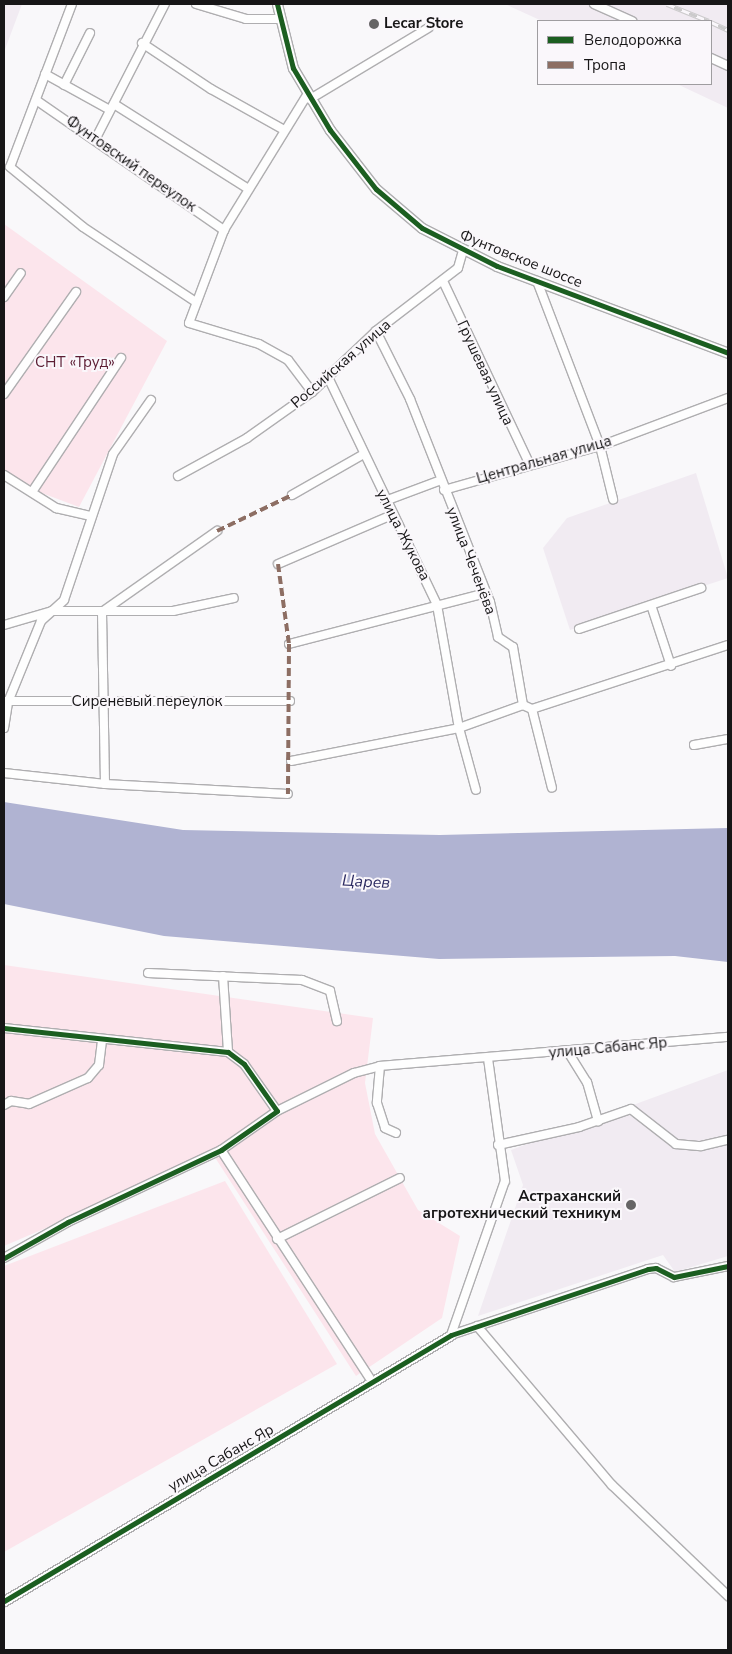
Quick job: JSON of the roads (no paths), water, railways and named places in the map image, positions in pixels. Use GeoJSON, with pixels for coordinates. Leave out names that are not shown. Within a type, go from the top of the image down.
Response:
{"type":"FeatureCollection","features":[{"type":"Feature","properties":{"kind":"street"},"geometry":{"type":"LineString","coordinates":[[72,4],[10,167],[83,227],[196,302]]}},
{"type":"Feature","properties":{"kind":"street"},"geometry":{"type":"LineString","coordinates":[[96,138],[142,43],[165,4]]}},
{"type":"Feature","properties":{"kind":"street"},"geometry":{"type":"LineString","coordinates":[[196,4],[246,19],[279,19]]}},
{"type":"Feature","properties":{"kind":"street","name":"Фунтовское шоссе"},"geometry":{"type":"LineString","coordinates":[[277,4],[279,19],[293,68],[308,97],[376,189],[422,228],[462,251],[728,353]]}},
{"type":"Feature","properties":{"kind":"street"},"geometry":{"type":"LineString","coordinates":[[594,4],[630,20]]}},
{"type":"Feature","properties":{"kind":"street"},"geometry":{"type":"LineString","coordinates":[[312,392],[288,360],[260,344],[189,323],[224,230],[247,188],[284,130],[308,97],[428,28]]}},
{"type":"Feature","properties":{"kind":"street"},"geometry":{"type":"LineString","coordinates":[[64,85],[90,33]]}},
{"type":"Feature","properties":{"kind":"street"},"geometry":{"type":"LineString","coordinates":[[142,43],[284,130]]}},
{"type":"Feature","properties":{"kind":"street"},"geometry":{"type":"LineString","coordinates":[[712,58],[728,66]]}},
{"type":"Feature","properties":{"kind":"street"},"geometry":{"type":"LineString","coordinates":[[45,74],[112,107],[247,188]]}},
{"type":"Feature","properties":{"kind":"street","name":"Фунтовский переулок"},"geometry":{"type":"LineString","coordinates":[[36,100],[96,138],[224,230]]}},
{"type":"Feature","properties":{"kind":"street","name":"Российская улица"},"geometry":{"type":"LineString","coordinates":[[178,476],[247,438],[312,392],[327,374],[376,331],[458,268],[462,251]]}},
{"type":"Feature","properties":{"kind":"street"},"geometry":{"type":"LineString","coordinates":[[4,297],[21,273]]}},
{"type":"Feature","properties":{"kind":"street","name":"Грушевая улица"},"geometry":{"type":"LineString","coordinates":[[443,281],[529,463]]}},
{"type":"Feature","properties":{"kind":"street"},"geometry":{"type":"LineString","coordinates":[[537,281],[600,446],[613,499]]}},
{"type":"Feature","properties":{"kind":"street"},"geometry":{"type":"LineString","coordinates":[[4,394],[76,292]]}},
{"type":"Feature","properties":{"kind":"street","name":"улица Чеченёва"},"geometry":{"type":"LineString","coordinates":[[376,331],[410,399],[444,490],[486,593],[498,637],[513,647],[523,705]]}},
{"type":"Feature","properties":{"kind":"street"},"geometry":{"type":"LineString","coordinates":[[32,492],[121,358]]}},
{"type":"Feature","properties":{"kind":"street","name":"улица Жукова"},"geometry":{"type":"LineString","coordinates":[[327,374],[385,501],[416,555],[437,605],[459,728],[476,790]]}},
{"type":"Feature","properties":{"kind":"street","name":"Центральная улица"},"geometry":{"type":"LineString","coordinates":[[444,490],[529,463],[600,446],[728,398]]}},
{"type":"Feature","properties":{"kind":"street"},"geometry":{"type":"LineString","coordinates":[[4,728],[6,701],[42,621],[64,600],[113,454],[151,400]]}},
{"type":"Feature","properties":{"kind":"street"},"geometry":{"type":"LineString","coordinates":[[292,495],[364,454]]}},
{"type":"Feature","properties":{"kind":"street"},"geometry":{"type":"LineString","coordinates":[[4,475],[56,508],[91,516]]}},
{"type":"Feature","properties":{"kind":"street"},"geometry":{"type":"LineString","coordinates":[[385,501],[441,480]]}},
{"type":"Feature","properties":{"kind":"street"},"geometry":{"type":"LineString","coordinates":[[278,564],[392,515]]}},
{"type":"Feature","properties":{"kind":"street"},"geometry":{"type":"LineString","coordinates":[[102,612],[217,531]]}},
{"type":"Feature","properties":{"kind":"street"},"geometry":{"type":"LineString","coordinates":[[579,629],[701,588]]}},
{"type":"Feature","properties":{"kind":"street"},"geometry":{"type":"LineString","coordinates":[[289,644],[486,593]]}},
{"type":"Feature","properties":{"kind":"street"},"geometry":{"type":"LineString","coordinates":[[4,626],[52,611],[173,610],[234,598]]}},
{"type":"Feature","properties":{"kind":"street"},"geometry":{"type":"LineString","coordinates":[[651,605],[671,666]]}},
{"type":"Feature","properties":{"kind":"street"},"geometry":{"type":"LineString","coordinates":[[102,612],[101,703],[105,784]]}},
{"type":"Feature","properties":{"kind":"street"},"geometry":{"type":"LineString","coordinates":[[291,761],[459,728],[523,705],[532,709],[671,666],[728,645]]}},
{"type":"Feature","properties":{"kind":"street","name":"Сиреневый переулок"},"geometry":{"type":"LineString","coordinates":[[6,701],[101,703],[290,701]]}},
{"type":"Feature","properties":{"kind":"street"},"geometry":{"type":"LineString","coordinates":[[532,709],[552,788]]}},
{"type":"Feature","properties":{"kind":"street"},"geometry":{"type":"LineString","coordinates":[[694,745],[728,739]]}},
{"type":"Feature","properties":{"kind":"street"},"geometry":{"type":"LineString","coordinates":[[4,773],[105,784],[288,794]]}},
{"type":"Feature","properties":{"kind":"street"},"geometry":{"type":"LineString","coordinates":[[148,973],[302,980],[323,988],[336,1003],[337,1021]]}},
{"type":"Feature","properties":{"kind":"street"},"geometry":{"type":"LineString","coordinates":[[222,976],[228,1052]]}},
{"type":"Feature","properties":{"kind":"street"},"geometry":{"type":"LineString","coordinates":[[4,1028],[102,1041],[228,1052],[244,1064],[277,1111]]}},
{"type":"Feature","properties":{"kind":"street","name":"улица Сабанс Яр"},"geometry":{"type":"LineString","coordinates":[[4,1258],[68,1222],[221,1150],[277,1111],[354,1073],[380,1066],[439,1058],[488,1058],[728,1037]]}},
{"type":"Feature","properties":{"kind":"street"},"geometry":{"type":"LineString","coordinates":[[7,1103],[29,1104],[88,1078],[99,1065],[102,1041]]}},
{"type":"Feature","properties":{"kind":"street"},"geometry":{"type":"LineString","coordinates":[[568,1052],[587,1082],[598,1121]]}},
{"type":"Feature","properties":{"kind":"street"},"geometry":{"type":"LineString","coordinates":[[451,1335],[503,1188],[505,1173],[498,1145],[488,1058]]}},
{"type":"Feature","properties":{"kind":"street"},"geometry":{"type":"LineString","coordinates":[[380,1066],[377,1103],[385,1128],[396,1133]]}},
{"type":"Feature","properties":{"kind":"street"},"geometry":{"type":"LineString","coordinates":[[498,1145],[598,1121],[631,1109],[676,1144],[701,1146],[728,1140]]}},
{"type":"Feature","properties":{"kind":"street"},"geometry":{"type":"LineString","coordinates":[[221,1150],[277,1239],[373,1383]]}},
{"type":"Feature","properties":{"kind":"street"},"geometry":{"type":"LineString","coordinates":[[277,1239],[400,1178]]}},
{"type":"Feature","properties":{"kind":"street"},"geometry":{"type":"LineString","coordinates":[[451,1335],[648,1269],[656,1268],[674,1277],[728,1266]]}},
{"type":"Feature","properties":{"kind":"street"},"geometry":{"type":"LineString","coordinates":[[477,1326],[612,1485],[728,1596]]}},
{"type":"Feature","properties":{"kind":"street","name":"улица Сабанс Яр"},"geometry":{"type":"LineString","coordinates":[[4,1601],[451,1335]]}},
{"type":"Feature","properties":{"kind":"water","name":"Царев"},"geometry":{"type":"Polygon","coordinates":[[[4,802],[183,830],[440,835],[728,828],[728,962],[675,956],[439,959],[164,936],[4,904],[4,802]]]}},
{"type":"Feature","properties":{"kind":"railway"},"geometry":{"type":"LineString","coordinates":[[667,4],[707,20]]}},
{"type":"Feature","properties":{"kind":"railway"},"geometry":{"type":"LineString","coordinates":[[712,22],[728,30]]}},
{"type":"Feature","properties":{"kind":"place","name":"Lecar Store"},"geometry":{"type":"Point","coordinates":[374,24]}},
{"type":"Feature","properties":{"kind":"place","name":"Астраханский агротехнический техникум"},"geometry":{"type":"Point","coordinates":[631,1205]}},
{"type":"Feature","properties":{"kind":"park label","name":"СНТ «Труд»"},"geometry":{"type":"Point","coordinates":[75,363]}}]}
